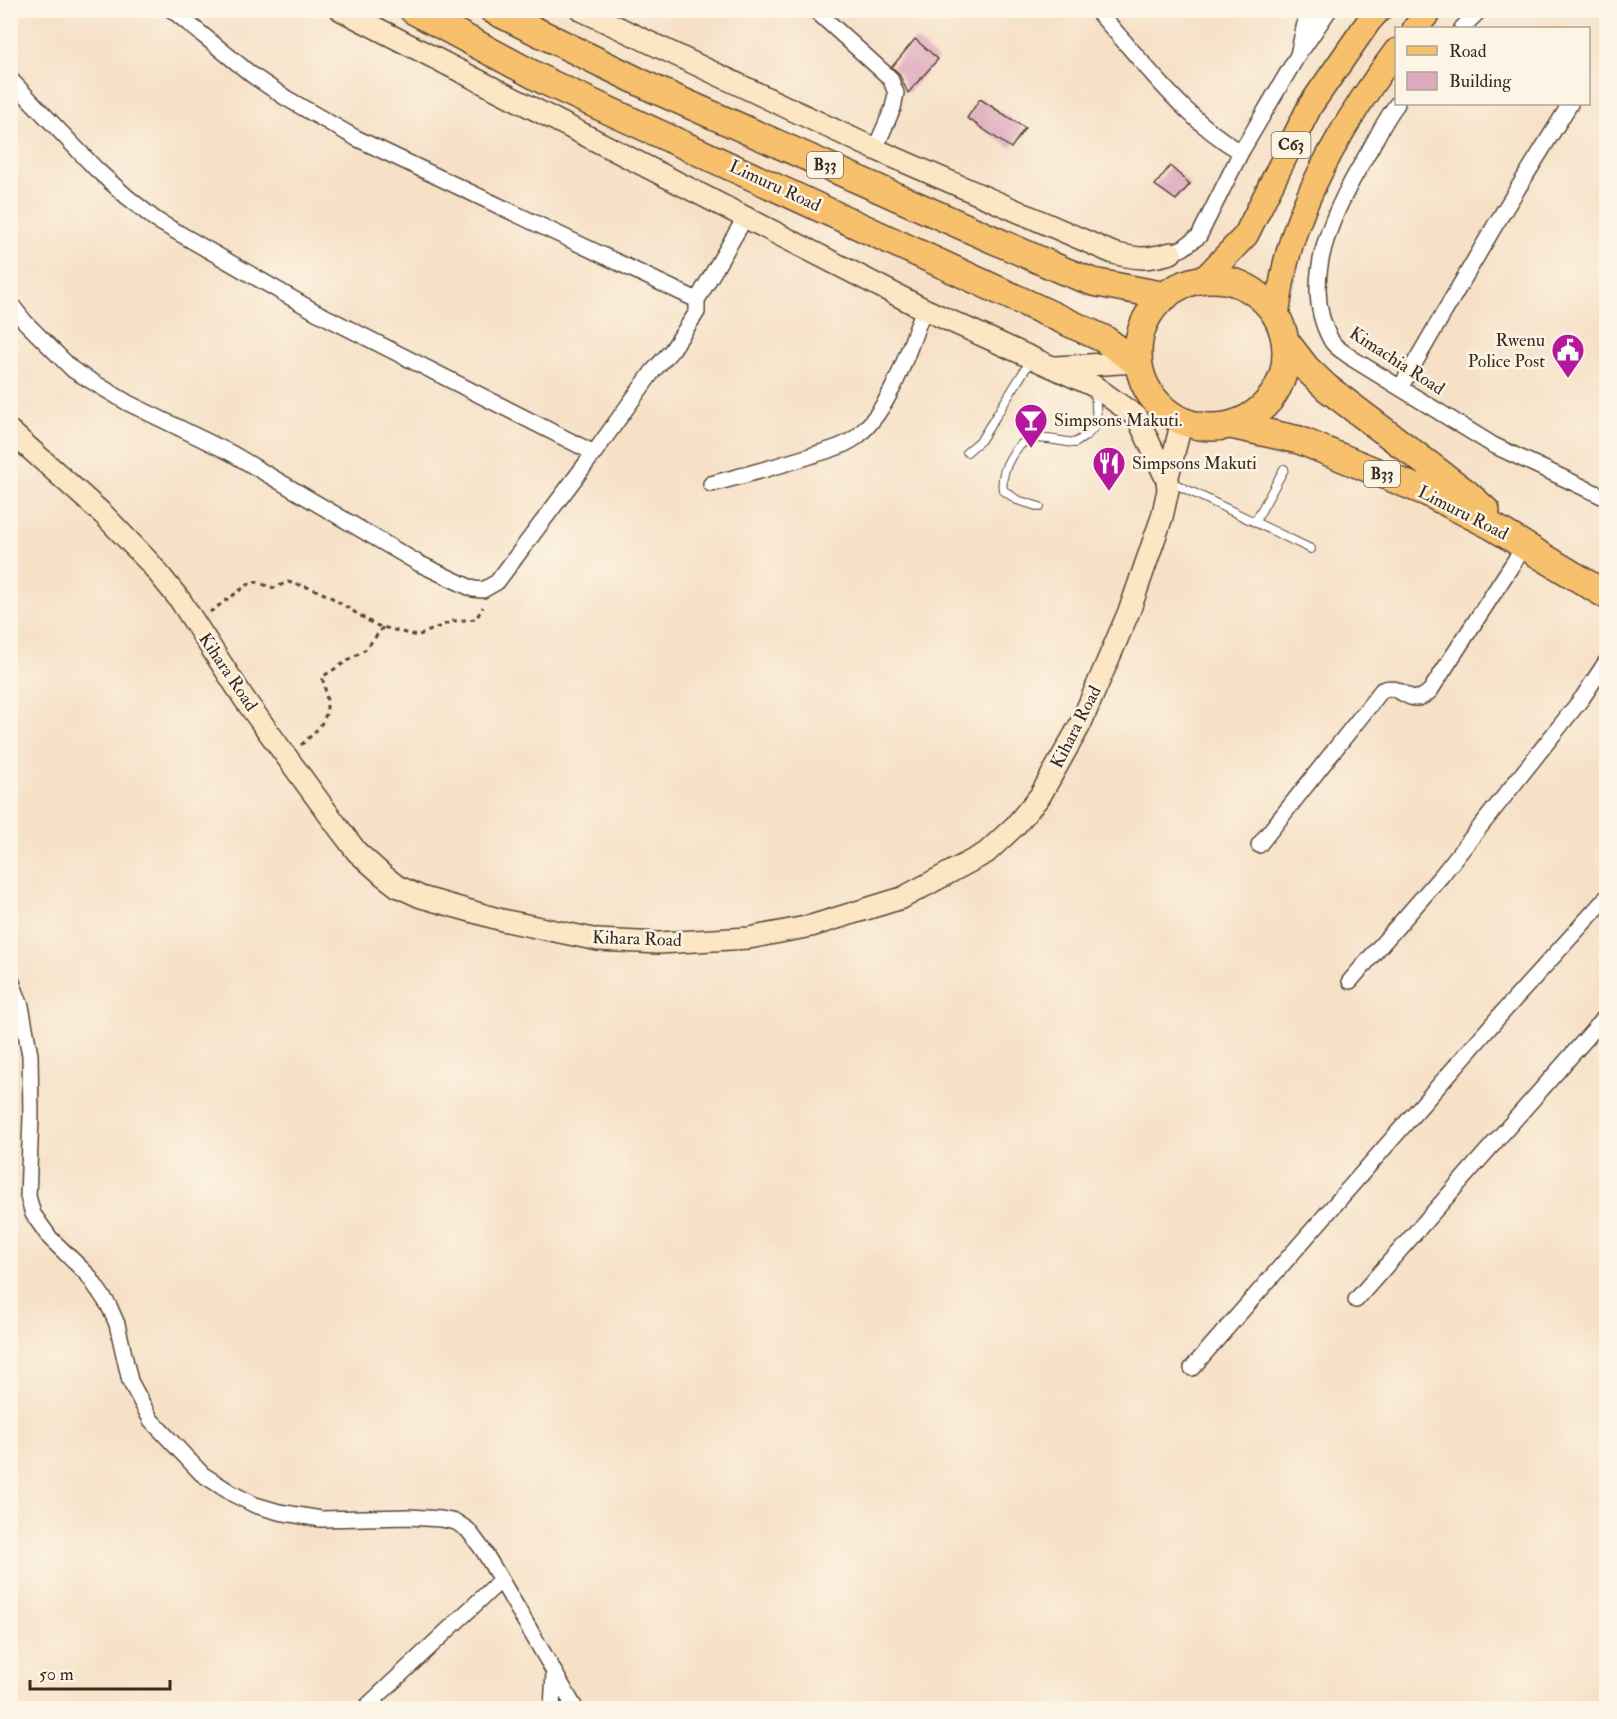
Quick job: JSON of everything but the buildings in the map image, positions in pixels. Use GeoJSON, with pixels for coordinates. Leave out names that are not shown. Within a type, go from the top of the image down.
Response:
{"type":"FeatureCollection","features":[{"type":"Feature","properties":{"kind":"highway","name":"Limuru Road"},"geometry":{"type":"LineString","coordinates":[[413,10],[547,82],[1104,339],[1136,362]]}},
{"type":"Feature","properties":{"kind":"highway","name":"B33"},"geometry":{"type":"LineString","coordinates":[[493,10],[654,89],[1064,271],[1093,282],[1166,296]]}},
{"type":"Feature","properties":{"kind":"highway"},"geometry":{"type":"LineString","coordinates":[[1204,279],[1230,280],[1262,296],[1277,312],[1286,330],[1289,346],[1284,373],[1271,400],[1252,416],[1230,425],[1207,426],[1182,421],[1165,412],[1153,399],[1142,381],[1136,362],[1136,346],[1142,327],[1153,309],[1166,296],[1183,286],[1204,279]]}},
{"type":"Feature","properties":{"kind":"highway","name":"Limuru Road"},"geometry":{"type":"LineString","coordinates":[[1289,346],[1306,368],[1327,388],[1466,493],[1525,545]]}},
{"type":"Feature","properties":{"kind":"highway","name":"Limuru Road"},"geometry":{"type":"LineString","coordinates":[[1230,425],[1299,440],[1428,493],[1525,545],[1606,595]]}},
{"type":"Feature","properties":{"kind":"main road","name":"C63"},"geometry":{"type":"LineString","coordinates":[[1204,279],[1246,235],[1310,106],[1379,10]]}},
{"type":"Feature","properties":{"kind":"main road"},"geometry":{"type":"LineString","coordinates":[[1416,27],[1431,10]]}},
{"type":"Feature","properties":{"kind":"main road","name":"C63"},"geometry":{"type":"LineString","coordinates":[[1277,312],[1285,264],[1304,208],[1327,159],[1395,53]]}},
{"type":"Feature","properties":{"kind":"street"},"geometry":{"type":"LineString","coordinates":[[172,10],[252,75],[338,128],[697,300]]}},
{"type":"Feature","properties":{"kind":"street"},"geometry":{"type":"LineString","coordinates":[[341,10],[924,309],[1033,356],[1095,386],[1137,417],[1167,480]]}},
{"type":"Feature","properties":{"kind":"street"},"geometry":{"type":"LineString","coordinates":[[581,10],[875,149],[1113,253],[1136,259],[1153,258],[1171,253],[1184,248],[1199,236],[1241,152],[1329,10]]}},
{"type":"Feature","properties":{"kind":"street"},"geometry":{"type":"LineString","coordinates":[[815,10],[890,78],[896,93],[893,108],[875,149]]}},
{"type":"Feature","properties":{"kind":"street"},"geometry":{"type":"LineString","coordinates":[[1096,10],[1170,94],[1226,143],[1241,152]]}},
{"type":"Feature","properties":{"kind":"street"},"geometry":{"type":"LineString","coordinates":[[1299,55],[1308,10]]}},
{"type":"Feature","properties":{"kind":"street"},"geometry":{"type":"LineString","coordinates":[[10,79],[96,169],[156,220],[316,312],[594,453]]}},
{"type":"Feature","properties":{"kind":"street","name":"Kimachia Road"},"geometry":{"type":"LineString","coordinates":[[1396,105],[1341,203],[1321,257],[1318,289],[1323,320],[1333,344],[1353,359],[1494,445],[1606,498]]}},
{"type":"Feature","properties":{"kind":"street"},"geometry":{"type":"LineString","coordinates":[[1400,388],[1494,227],[1569,105]]}},
{"type":"Feature","properties":{"kind":"street"},"geometry":{"type":"LineString","coordinates":[[10,303],[59,358],[96,385],[231,453],[427,567],[473,590],[483,590],[497,582],[653,371],[672,350],[697,312],[697,300],[745,218]]}},
{"type":"Feature","properties":{"kind":"street"},"geometry":{"type":"LineString","coordinates":[[711,484],[785,464],[846,444],[858,435],[872,421],[893,389],[924,309]]}},
{"type":"Feature","properties":{"kind":"street"},"geometry":{"type":"LineString","coordinates":[[1054,367],[1136,362]]}},
{"type":"Feature","properties":{"kind":"street","name":"Kihara Road"},"geometry":{"type":"LineString","coordinates":[[10,431],[104,515],[143,555],[180,600],[245,700],[357,852],[384,876],[397,886],[421,897],[502,920],[598,940],[659,943],[749,938],[811,926],[902,898],[986,853],[1015,826],[1040,796],[1080,725],[1130,609],[1162,517],[1168,490],[1167,480],[1182,421]]}},
{"type":"Feature","properties":{"kind":"street"},"geometry":{"type":"LineString","coordinates":[[1259,845],[1382,690],[1394,688],[1415,699],[1423,697],[1430,691],[1525,545]]}},
{"type":"Feature","properties":{"kind":"street"},"geometry":{"type":"LineString","coordinates":[[1350,981],[1449,866],[1583,697],[1606,662]]}},
{"type":"Feature","properties":{"kind":"street"},"geometry":{"type":"LineString","coordinates":[[1192,1368],[1495,1020],[1606,898]]}},
{"type":"Feature","properties":{"kind":"street"},"geometry":{"type":"LineString","coordinates":[[10,976],[21,1006],[30,1054],[31,1116],[28,1196],[33,1214],[50,1238],[88,1275],[109,1306],[117,1324],[130,1381],[151,1420],[202,1474],[255,1505],[279,1512],[321,1519],[409,1517],[441,1519],[456,1522],[468,1530],[501,1580],[574,1708]]}},
{"type":"Feature","properties":{"kind":"street"},"geometry":{"type":"LineString","coordinates":[[1356,1300],[1606,1016]]}},
{"type":"Feature","properties":{"kind":"street"},"geometry":{"type":"LineString","coordinates":[[365,1708],[501,1580]]}},
{"type":"Feature","properties":{"kind":"street"},"geometry":{"type":"LineString","coordinates":[[552,1708],[554,1673]]}},
{"type":"Feature","properties":{"kind":"lane"},"geometry":{"type":"LineString","coordinates":[[967,452],[981,440],[1033,356]]}},
{"type":"Feature","properties":{"kind":"lane"},"geometry":{"type":"LineString","coordinates":[[1040,507],[1017,500],[1003,490],[1003,473],[1022,444],[1036,438],[1075,443],[1087,435],[1096,424],[1095,386]]}},
{"type":"Feature","properties":{"kind":"lane"},"geometry":{"type":"LineString","coordinates":[[1255,522],[1284,469]]}},
{"type":"Feature","properties":{"kind":"lane"},"geometry":{"type":"LineString","coordinates":[[1167,480],[1311,549]]}},
{"type":"Feature","properties":{"kind":"path"},"geometry":{"type":"LineString","coordinates":[[194,622],[253,581],[274,588],[288,582],[311,588],[328,596],[375,625],[417,636],[453,621],[476,619],[497,582]]}},
{"type":"Feature","properties":{"kind":"path"},"geometry":{"type":"LineString","coordinates":[[287,758],[318,730],[327,715],[322,677],[366,649],[384,626]]}},
{"type":"Feature","properties":{"kind":"place","name":"Rwenu Police Post"},"geometry":{"type":"Point","coordinates":[1568,379]}},
{"type":"Feature","properties":{"kind":"place","name":"Simpsons Makuti."},"geometry":{"type":"Point","coordinates":[1031,449]}},
{"type":"Feature","properties":{"kind":"place","name":"Simpsons Makuti"},"geometry":{"type":"Point","coordinates":[1109,492]}}]}
